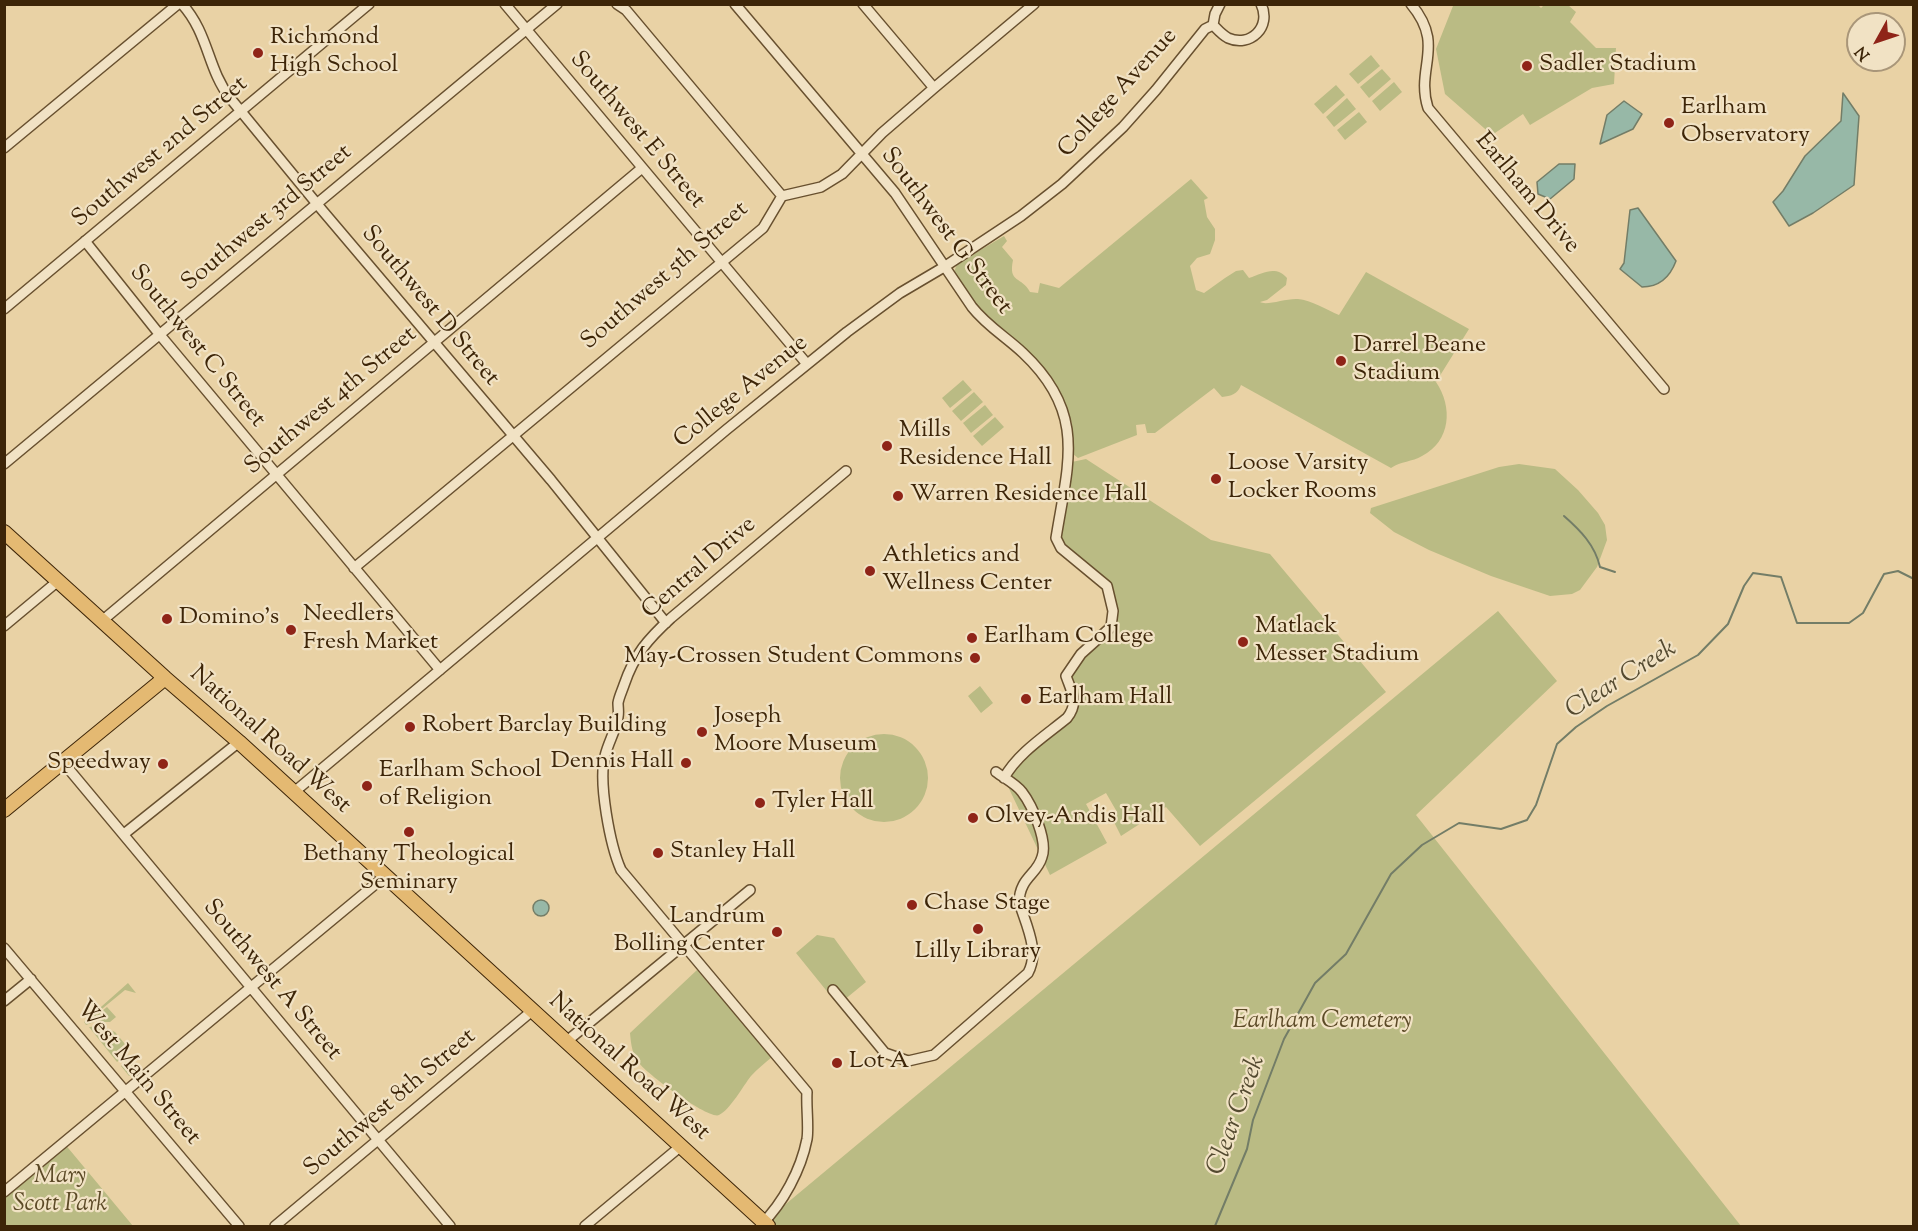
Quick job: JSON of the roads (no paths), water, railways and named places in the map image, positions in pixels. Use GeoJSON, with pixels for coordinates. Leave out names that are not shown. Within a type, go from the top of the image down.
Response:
{"type":"FeatureCollection","features":[{"type":"Feature","properties":{"kind":"main road","name":"National Road West"},"geometry":{"type":"LineString","coordinates":[[4,532],[239,742],[531,1011],[567,1041],[763,1225]]}},
{"type":"Feature","properties":{"kind":"main road"},"geometry":{"type":"LineString","coordinates":[[4,810],[165,678]]}},
{"type":"Feature","properties":{"kind":"street","name":"Southwest D Street"},"geometry":{"type":"LineString","coordinates":[[180,4],[197,24],[221,84],[242,111],[316,204],[513,436],[666,622]]}},
{"type":"Feature","properties":{"kind":"street"},"geometry":{"type":"LineString","coordinates":[[4,148],[180,4]]}},
{"type":"Feature","properties":{"kind":"street","name":"Southwest 2nd Street"},"geometry":{"type":"LineString","coordinates":[[4,309],[369,4]]}},
{"type":"Feature","properties":{"kind":"street","name":"Southwest E Street"},"geometry":{"type":"LineString","coordinates":[[505,4],[807,364]]}},
{"type":"Feature","properties":{"kind":"street","name":"Southwest 3rd Street"},"geometry":{"type":"LineString","coordinates":[[4,464],[557,4]]}},
{"type":"Feature","properties":{"kind":"street"},"geometry":{"type":"LineString","coordinates":[[616,4],[627,7],[782,196]]}},
{"type":"Feature","properties":{"kind":"street","name":"Southwest G Street"},"geometry":{"type":"LineString","coordinates":[[735,4],[908,211],[981,319],[1023,353],[1057,397],[1068,425],[1069,448],[1056,538],[1061,548],[1107,586],[1113,611],[1111,627],[1081,654],[1066,676],[1074,705],[1072,711],[1067,718],[1000,775],[1021,790],[1034,812],[1043,845],[1042,858],[1026,878],[1019,893],[1019,902],[1034,954],[1029,974],[933,1055],[908,1061],[885,1053],[834,990]]}},
{"type":"Feature","properties":{"kind":"street"},"geometry":{"type":"LineString","coordinates":[[863,4],[934,88]]}},
{"type":"Feature","properties":{"kind":"street","name":"College Avenue"},"geometry":{"type":"LineString","coordinates":[[1213,25],[1220,4]]}},
{"type":"Feature","properties":{"kind":"street","name":"College Avenue"},"geometry":{"type":"LineString","coordinates":[[1213,25],[1227,37],[1240,40],[1254,37],[1264,23],[1265,15],[1262,4]]}},
{"type":"Feature","properties":{"kind":"street","name":"Earlham Drive"},"geometry":{"type":"LineString","coordinates":[[1411,4],[1424,22],[1429,35],[1425,97],[1428,108],[1664,389]]}},
{"type":"Feature","properties":{"kind":"street","name":"Southwest 5th Street"},"geometry":{"type":"LineString","coordinates":[[354,568],[763,228],[782,196],[828,184],[842,174],[882,134],[1028,6]]}},
{"type":"Feature","properties":{"kind":"street","name":"College Avenue"},"geometry":{"type":"LineString","coordinates":[[293,793],[807,364],[900,293],[1021,216],[1085,164],[1156,90],[1204,29],[1213,25]]}},
{"type":"Feature","properties":{"kind":"street","name":"Southwest 4th Street"},"geometry":{"type":"LineString","coordinates":[[103,620],[642,168]]}},
{"type":"Feature","properties":{"kind":"street","name":"Southwest C Street"},"geometry":{"type":"LineString","coordinates":[[85,241],[160,335],[440,670]]}},
{"type":"Feature","properties":{"kind":"street","name":"Central Drive"},"geometry":{"type":"LineString","coordinates":[[763,1225],[797,1171],[807,1137],[807,1092],[621,870],[609,827],[603,770],[605,756],[619,716],[618,703],[637,654],[647,640],[846,471]]}},
{"type":"Feature","properties":{"kind":"street"},"geometry":{"type":"LineString","coordinates":[[4,626],[58,581]]}},
{"type":"Feature","properties":{"kind":"street"},"geometry":{"type":"LineString","coordinates":[[124,834],[239,742]]}},
{"type":"Feature","properties":{"kind":"street","name":"Southwest A Street"},"geometry":{"type":"LineString","coordinates":[[62,761],[450,1227]]}},
{"type":"Feature","properties":{"kind":"street"},"geometry":{"type":"LineString","coordinates":[[4,1192],[384,877]]}},
{"type":"Feature","properties":{"kind":"street"},"geometry":{"type":"LineString","coordinates":[[567,1041],[750,890]]}},
{"type":"Feature","properties":{"kind":"street","name":"West Main Street"},"geometry":{"type":"LineString","coordinates":[[4,948],[127,1091],[239,1227]]}},
{"type":"Feature","properties":{"kind":"street"},"geometry":{"type":"LineString","coordinates":[[4,1001],[31,979]]}},
{"type":"Feature","properties":{"kind":"street","name":"Southwest 8th Street"},"geometry":{"type":"LineString","coordinates":[[275,1227],[531,1011]]}},
{"type":"Feature","properties":{"kind":"street"},"geometry":{"type":"LineString","coordinates":[[585,1227],[681,1146]]}},
{"type":"Feature","properties":{"kind":"waterway"},"geometry":{"type":"LineString","coordinates":[[1564,516],[1586,538],[1595,552],[1600,567],[1615,572]]}},
{"type":"Feature","properties":{"kind":"waterway","name":"Clear Creek"},"geometry":{"type":"LineString","coordinates":[[1215,1226],[1247,1149],[1253,1120],[1284,1039],[1315,983],[1346,954],[1391,874],[1422,845],[1459,823],[1501,829],[1527,820],[1536,805],[1557,744],[1576,727],[1607,706],[1698,655],[1728,624],[1744,586],[1753,573],[1781,577],[1797,623],[1849,623],[1863,613],[1884,574],[1898,571],[1914,579]]}},
{"type":"Feature","properties":{"kind":"place","name":"Richmond High School"},"geometry":{"type":"Point","coordinates":[258,53]}},
{"type":"Feature","properties":{"kind":"place","name":"Sadler Stadium"},"geometry":{"type":"Point","coordinates":[1527,66]}},
{"type":"Feature","properties":{"kind":"place","name":"Earlham Observatory"},"geometry":{"type":"Point","coordinates":[1669,123]}},
{"type":"Feature","properties":{"kind":"place","name":"Darrel Beane Stadium"},"geometry":{"type":"Point","coordinates":[1341,361]}},
{"type":"Feature","properties":{"kind":"place","name":"Mills Residence Hall"},"geometry":{"type":"Point","coordinates":[887,446]}},
{"type":"Feature","properties":{"kind":"place","name":"Loose Varsity Locker Rooms"},"geometry":{"type":"Point","coordinates":[1216,479]}},
{"type":"Feature","properties":{"kind":"place","name":"Warren Residence Hall"},"geometry":{"type":"Point","coordinates":[898,496]}},
{"type":"Feature","properties":{"kind":"place","name":"Athletics and Wellness Center"},"geometry":{"type":"Point","coordinates":[870,571]}},
{"type":"Feature","properties":{"kind":"place","name":"Domino's"},"geometry":{"type":"Point","coordinates":[167,619]}},
{"type":"Feature","properties":{"kind":"place","name":"Needlers Fresh Market"},"geometry":{"type":"Point","coordinates":[291,630]}},
{"type":"Feature","properties":{"kind":"place","name":"Earlham College"},"geometry":{"type":"Point","coordinates":[972,638]}},
{"type":"Feature","properties":{"kind":"place","name":"Matlack Messer Stadium"},"geometry":{"type":"Point","coordinates":[1243,642]}},
{"type":"Feature","properties":{"kind":"place","name":"May-Crossen Student Commons"},"geometry":{"type":"Point","coordinates":[975,658]}},
{"type":"Feature","properties":{"kind":"place","name":"Earlham Hall"},"geometry":{"type":"Point","coordinates":[1026,699]}},
{"type":"Feature","properties":{"kind":"place","name":"Robert Barclay Building"},"geometry":{"type":"Point","coordinates":[410,727]}},
{"type":"Feature","properties":{"kind":"place","name":"Joseph Moore Museum"},"geometry":{"type":"Point","coordinates":[702,732]}},
{"type":"Feature","properties":{"kind":"place","name":"Dennis Hall"},"geometry":{"type":"Point","coordinates":[686,763]}},
{"type":"Feature","properties":{"kind":"place","name":"Speedway"},"geometry":{"type":"Point","coordinates":[163,764]}},
{"type":"Feature","properties":{"kind":"place","name":"Earlham School of Religion"},"geometry":{"type":"Point","coordinates":[367,786]}},
{"type":"Feature","properties":{"kind":"place","name":"Tyler Hall"},"geometry":{"type":"Point","coordinates":[760,803]}},
{"type":"Feature","properties":{"kind":"place","name":"Olvey-Andis Hall"},"geometry":{"type":"Point","coordinates":[973,818]}},
{"type":"Feature","properties":{"kind":"place","name":"Bethany Theological Seminary"},"geometry":{"type":"Point","coordinates":[409,832]}},
{"type":"Feature","properties":{"kind":"place","name":"Stanley Hall"},"geometry":{"type":"Point","coordinates":[658,853]}},
{"type":"Feature","properties":{"kind":"place","name":"Chase Stage"},"geometry":{"type":"Point","coordinates":[912,905]}},
{"type":"Feature","properties":{"kind":"place","name":"Lilly Library"},"geometry":{"type":"Point","coordinates":[978,929]}},
{"type":"Feature","properties":{"kind":"place","name":"Landrum Bolling Center"},"geometry":{"type":"Point","coordinates":[777,932]}},
{"type":"Feature","properties":{"kind":"place","name":"Lot A"},"geometry":{"type":"Point","coordinates":[837,1063]}},
{"type":"Feature","properties":{"kind":"park label","name":"Earlham Cemetery"},"geometry":{"type":"Point","coordinates":[1322,1023]}},
{"type":"Feature","properties":{"kind":"park label","name":"Mary Scott Park"},"geometry":{"type":"Point","coordinates":[60,1192]}}]}
